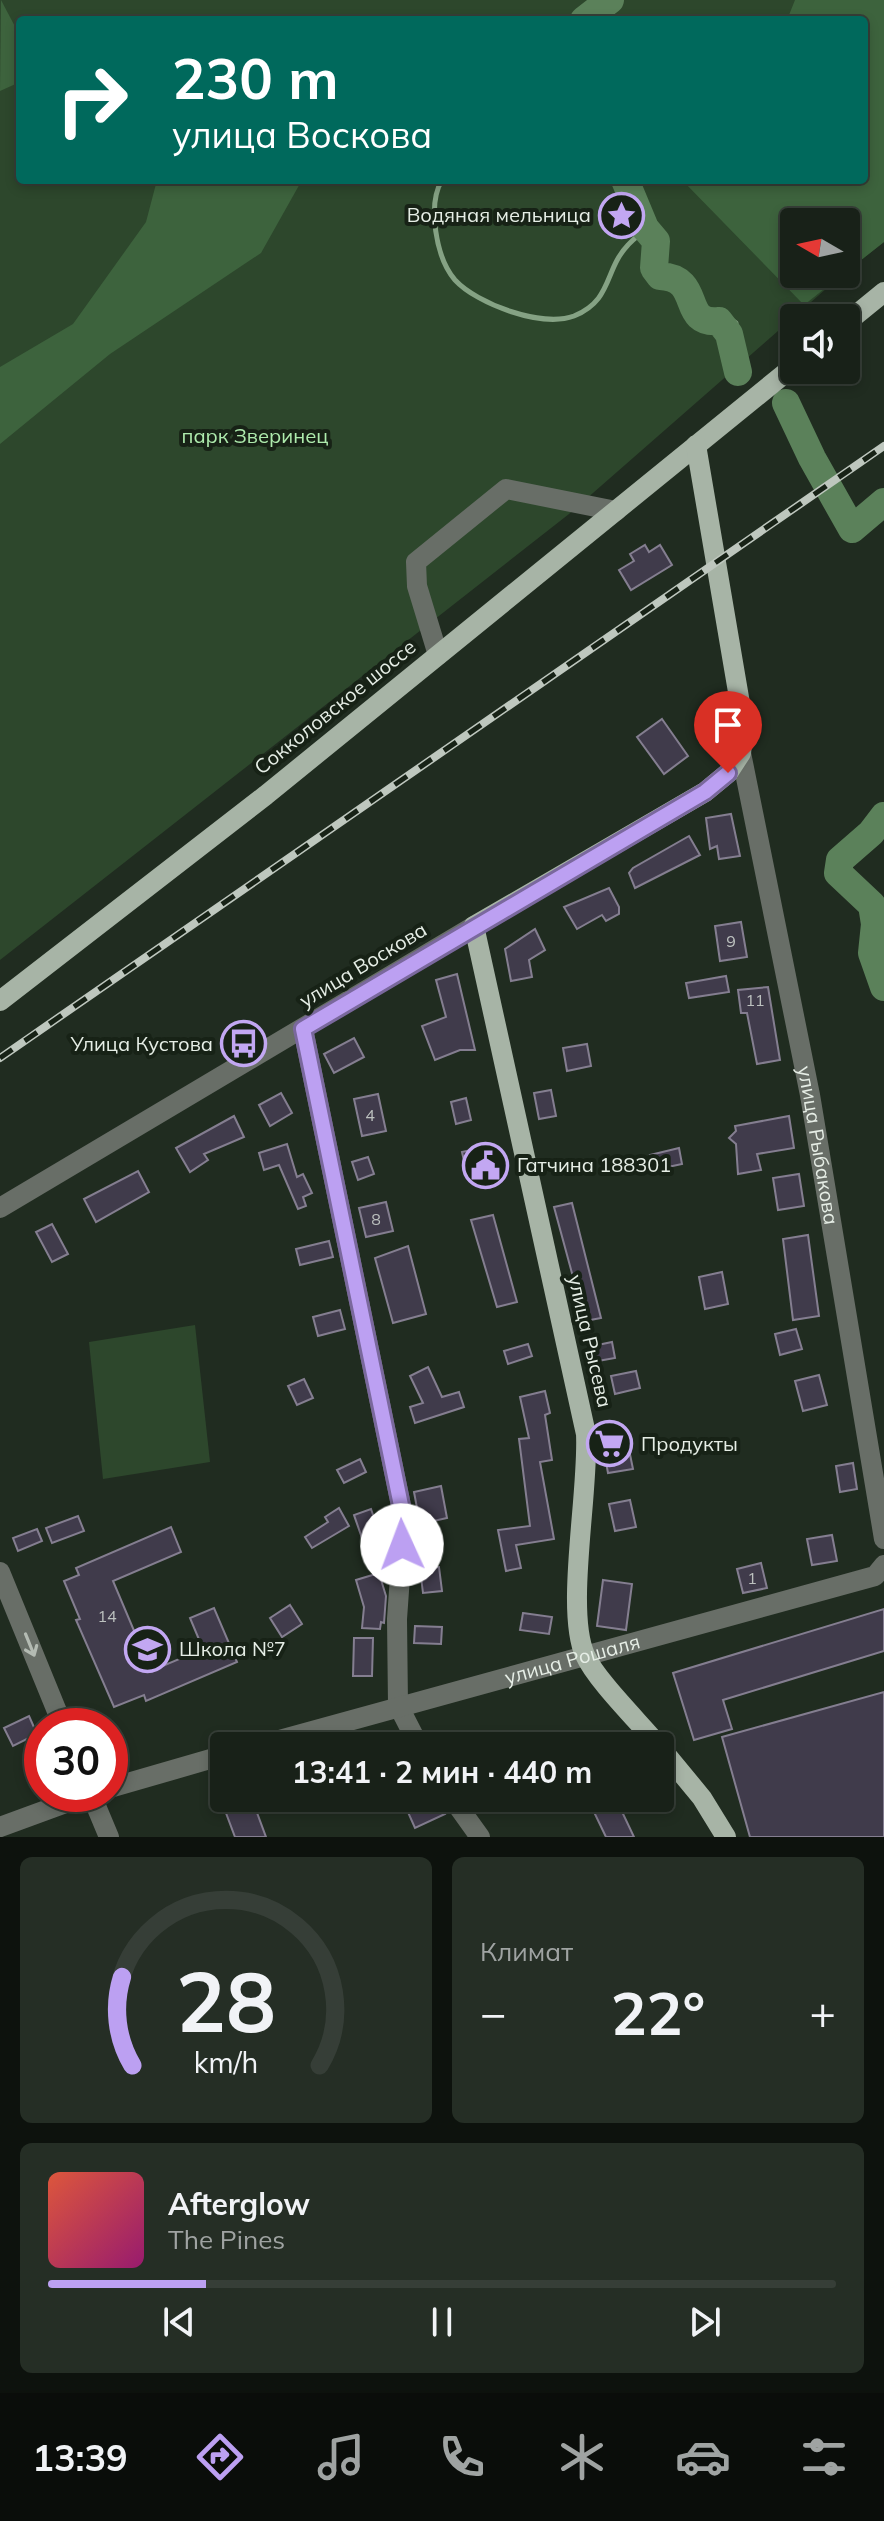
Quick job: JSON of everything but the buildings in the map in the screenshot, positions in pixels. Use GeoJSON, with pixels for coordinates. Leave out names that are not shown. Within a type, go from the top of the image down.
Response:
{"type":"FeatureCollection","features":[{"type":"Feature","properties":{"kind":"main road"},"geometry":{"type":"LineString","coordinates":[[860,312],[884,292]]}},
{"type":"Feature","properties":{"kind":"main road","name":"Сокколовское шоссе"},"geometry":{"type":"LineString","coordinates":[[0,1001],[79,943],[780,377]]}},
{"type":"Feature","properties":{"kind":"main road","name":"улица Воскова"},"geometry":{"type":"LineString","coordinates":[[474,926],[705,792],[738,778],[744,727],[739,684],[696,445]]}},
{"type":"Feature","properties":{"kind":"main road","name":"улица Рысева"},"geometry":{"type":"LineString","coordinates":[[474,926],[586,1434],[588,1472],[575,1628],[586,1658],[647,1732]]}},
{"type":"Feature","properties":{"kind":"main road","name":"улица Рысева"},"geometry":{"type":"LineString","coordinates":[[674,1765],[702,1798],[726,1837]]}},
{"type":"Feature","properties":{"kind":"street"},"geometry":{"type":"LineString","coordinates":[[438,655],[417,586],[416,562],[453,531],[506,489],[616,511]]}},
{"type":"Feature","properties":{"kind":"street","name":"улица Рыбакова"},"geometry":{"type":"LineString","coordinates":[[738,778],[810,1095],[884,1539]]}},
{"type":"Feature","properties":{"kind":"street","name":"улица Воскова"},"geometry":{"type":"LineString","coordinates":[[0,1208],[474,926]]}},
{"type":"Feature","properties":{"kind":"street"},"geometry":{"type":"LineString","coordinates":[[303,1029],[404,1520],[397,1619],[398,1705],[412,1732]]}},
{"type":"Feature","properties":{"kind":"street","name":"улица Рошаля"},"geometry":{"type":"LineString","coordinates":[[306,1732],[398,1705],[586,1658],[875,1576],[884,1565]]}},
{"type":"Feature","properties":{"kind":"street"},"geometry":{"type":"LineString","coordinates":[[0,1572],[56,1708]]}},
{"type":"Feature","properties":{"kind":"street"},"geometry":{"type":"LineString","coordinates":[[128,1783],[210,1759]]}},
{"type":"Feature","properties":{"kind":"street"},"geometry":{"type":"LineString","coordinates":[[0,1827],[41,1812]]}},
{"type":"Feature","properties":{"kind":"street"},"geometry":{"type":"LineString","coordinates":[[98,1812],[109,1837]]}},
{"type":"Feature","properties":{"kind":"street"},"geometry":{"type":"LineString","coordinates":[[462,1812],[480,1837]]}},
{"type":"Feature","properties":{"kind":"green space","name":"парк Зверинец"},"geometry":{"type":"Polygon","coordinates":[[[0,0],[884,0],[884,242],[860,261],[860,208],[780,208],[780,288],[827,288],[809,304],[780,304],[780,329],[569,514],[0,960],[0,0]]]}},
{"type":"Feature","properties":{"kind":"green space"},"geometry":{"type":"Polygon","coordinates":[[[1,0],[16,28],[16,84],[0,91],[1,0]]]}},
{"type":"Feature","properties":{"kind":"green space"},"geometry":{"type":"Polygon","coordinates":[[[795,0],[884,0],[884,242],[860,261],[860,208],[780,208],[780,280],[686,184],[868,184],[868,16],[789,16],[795,0]]]}},
{"type":"Feature","properties":{"kind":"green space"},"geometry":{"type":"Polygon","coordinates":[[[156,184],[300,184],[261,253],[110,354],[0,444],[0,367],[73,324],[146,222],[156,184]]]}},
{"type":"Feature","properties":{"kind":"green space"},"geometry":{"type":"Polygon","coordinates":[[[787,288],[825,288],[805,304],[787,288]]]}},
{"type":"Feature","properties":{"kind":"green space"},"geometry":{"type":"Polygon","coordinates":[[[195,1325],[210,1462],[103,1479],[89,1342],[195,1325]]]}},
{"type":"Feature","properties":{"kind":"waterway"},"geometry":{"type":"LineString","coordinates":[[589,16],[610,0]]}},
{"type":"Feature","properties":{"kind":"waterway"},"geometry":{"type":"LineString","coordinates":[[440,184],[435,203],[436,231],[448,270],[455,280],[478,297],[528,316],[561,319],[587,309],[602,293],[620,255],[645,228]]}},
{"type":"Feature","properties":{"kind":"waterway"},"geometry":{"type":"LineString","coordinates":[[627,184],[645,228],[656,241],[654,268],[660,276],[682,284],[699,316],[719,321],[729,334],[738,372]]}},
{"type":"Feature","properties":{"kind":"waterway"},"geometry":{"type":"LineString","coordinates":[[719,321],[729,318],[736,323],[733,347]]}},
{"type":"Feature","properties":{"kind":"waterway"},"geometry":{"type":"LineString","coordinates":[[786,403],[812,458],[852,529],[884,502]]}},
{"type":"Feature","properties":{"kind":"waterway"},"geometry":{"type":"LineString","coordinates":[[884,816],[871,833],[840,860],[838,873],[872,905],[875,924],[872,953],[884,987]]}},
{"type":"Feature","properties":{"kind":"railway"},"geometry":{"type":"LineString","coordinates":[[0,1058],[884,446]]}},
{"type":"Feature","properties":{"kind":"place","name":"Водяная мельница"},"geometry":{"type":"Point","coordinates":[622,215]}},
{"type":"Feature","properties":{"kind":"place","name":"Улица Кустова"},"geometry":{"type":"Point","coordinates":[244,1044]}},
{"type":"Feature","properties":{"kind":"place","name":"Гатчина 188301"},"geometry":{"type":"Point","coordinates":[486,1165]}},
{"type":"Feature","properties":{"kind":"place","name":"Продукты"},"geometry":{"type":"Point","coordinates":[610,1444]}},
{"type":"Feature","properties":{"kind":"place","name":"Школа №7"},"geometry":{"type":"Point","coordinates":[148,1649]}},
{"type":"Feature","properties":{"kind":"route"},"geometry":{"type":"LineString","coordinates":[[402,1545],[404,1520],[303,1029],[705,792],[728,773]]}}]}
